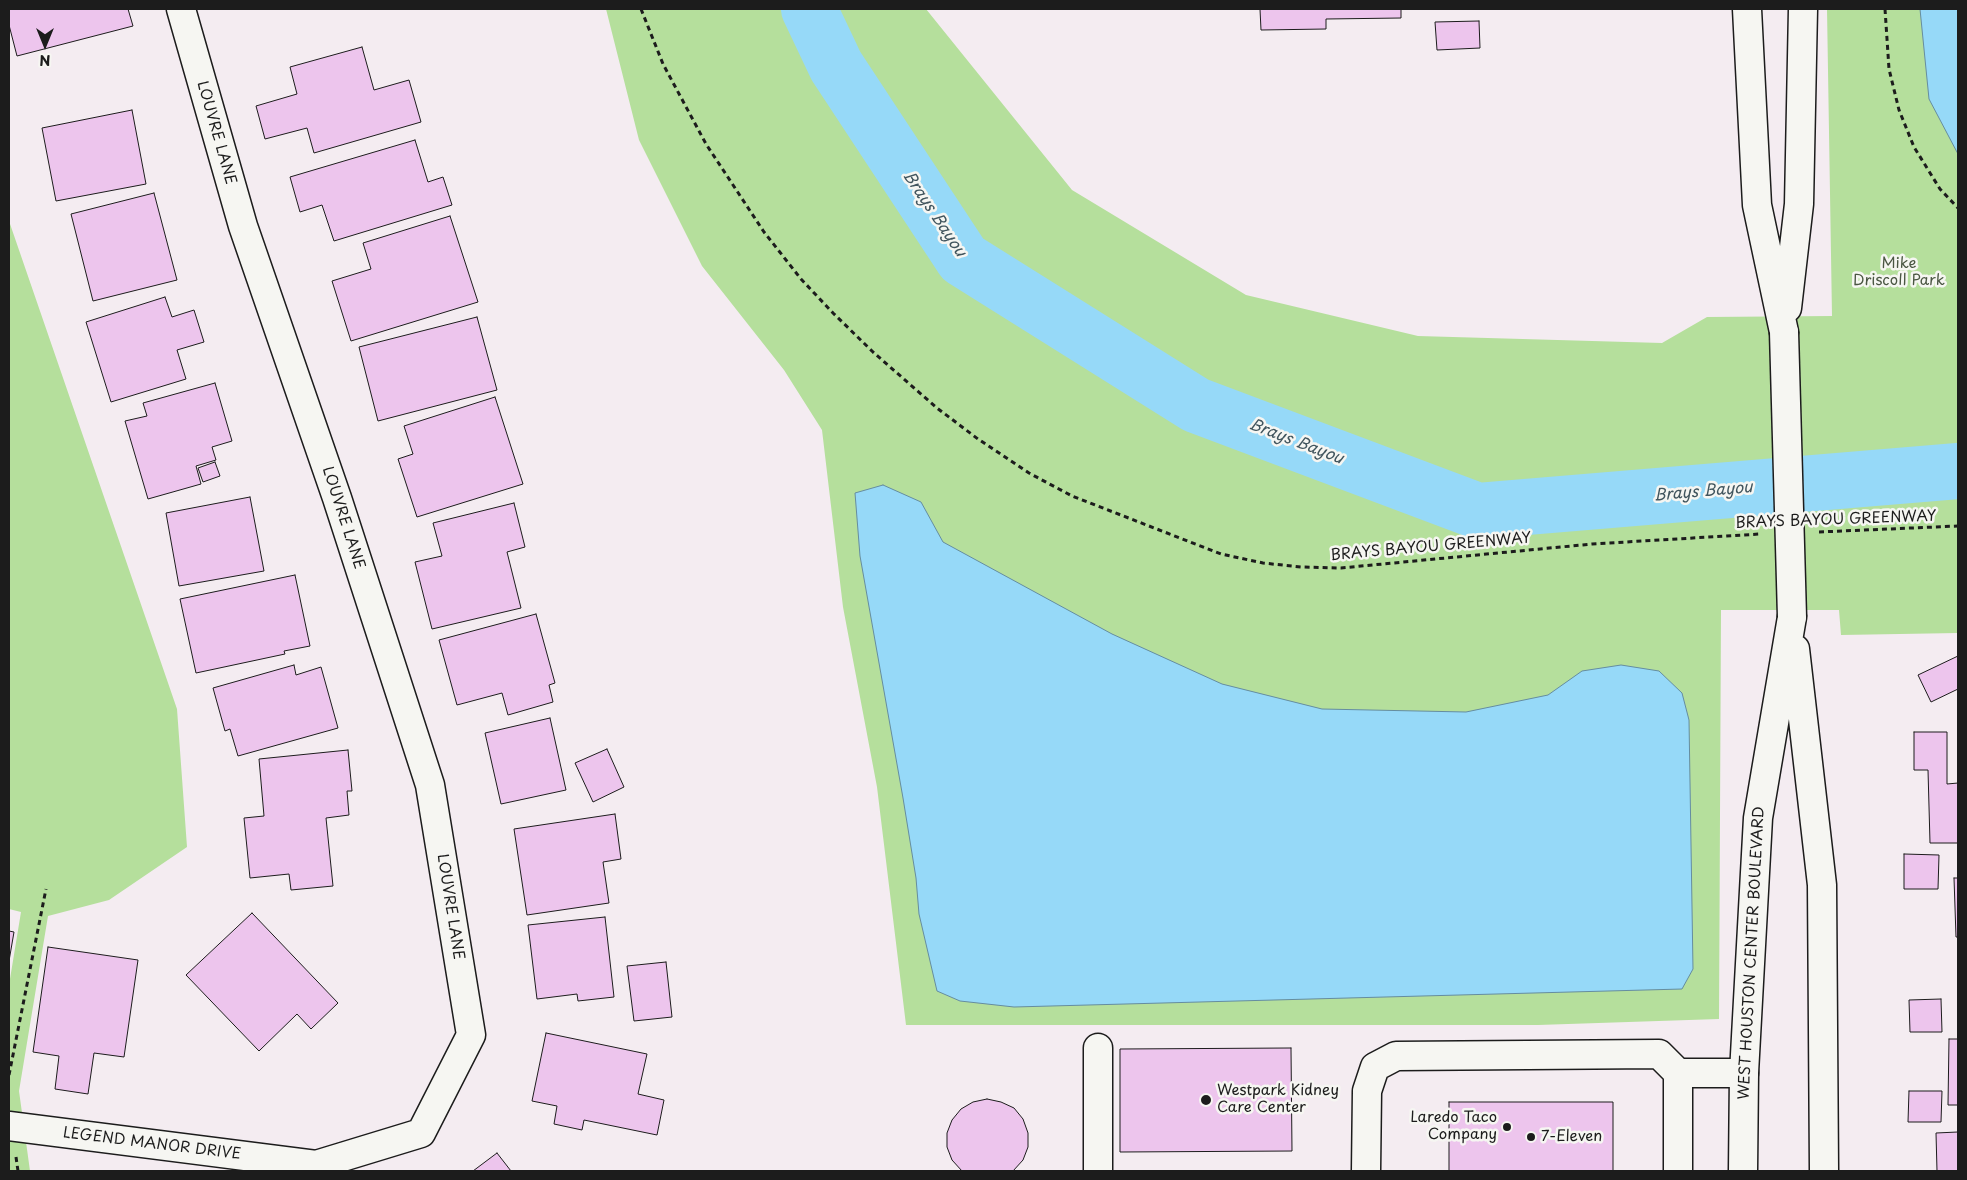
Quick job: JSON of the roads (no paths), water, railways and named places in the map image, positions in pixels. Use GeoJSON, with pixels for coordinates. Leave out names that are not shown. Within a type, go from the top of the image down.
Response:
{"type":"FeatureCollection","features":[{"type":"Feature","properties":{"kind":"main road","name":"LOUVRE LANE"},"geometry":{"type":"LineString","coordinates":[[181,9],[243,226],[337,498],[430,785],[471,1035]]}},
{"type":"Feature","properties":{"kind":"main road","name":"WEST HOUSTON CENTER BOULEVARD"},"geometry":{"type":"LineString","coordinates":[[1746,9],[1757,205],[1784,332]]}},
{"type":"Feature","properties":{"kind":"main road","name":"WEST HOUSTON CENTER BOULEVARD"},"geometry":{"type":"LineString","coordinates":[[1803,9],[1799,204],[1784,332],[1792,617],[1822,885],[1824,1171]]}},
{"type":"Feature","properties":{"kind":"main road","name":"WEST HOUSTON CENTER BOULEVARD"},"geometry":{"type":"LineString","coordinates":[[1743,1171],[1744,1073],[1758,818],[1792,617]]}},
{"type":"Feature","properties":{"kind":"main road","name":"LEGEND MANOR DRIVE"},"geometry":{"type":"LineString","coordinates":[[9,1126],[316,1166],[421,1133],[471,1035]]}},
{"type":"Feature","properties":{"kind":"main road"},"geometry":{"type":"LineString","coordinates":[[1098,1048],[1098,1171]]}},
{"type":"Feature","properties":{"kind":"main road"},"geometry":{"type":"LineString","coordinates":[[1366,1171],[1367,1091],[1375,1067],[1396,1056],[1659,1054],[1678,1073],[1744,1073]]}},
{"type":"Feature","properties":{"kind":"main road"},"geometry":{"type":"LineString","coordinates":[[1678,1073],[1678,1171]]}},
{"type":"Feature","properties":{"kind":"water"},"geometry":{"type":"Polygon","coordinates":[[[1920,9],[1958,9],[1958,154],[1929,99],[1920,9]]]}},
{"type":"Feature","properties":{"kind":"water"},"geometry":{"type":"Polygon","coordinates":[[[883,485],[921,502],[943,542],[1112,634],[1222,684],[1322,709],[1466,712],[1548,695],[1582,671],[1621,665],[1659,671],[1682,693],[1689,720],[1693,969],[1682,989],[1014,1007],[960,1001],[937,991],[919,914],[916,878],[903,798],[860,556],[855,493],[883,485]]]}},
{"type":"Feature","properties":{"kind":"waterway","name":"Brays Bayou"},"geometry":{"type":"LineString","coordinates":[[809,9],[836,66],[963,259],[1196,405],[1478,511],[1958,471]]}},
{"type":"Feature","properties":{"kind":"place","name":"Westpark Kidney Care Center"},"geometry":{"type":"Point","coordinates":[1206,1100]}},
{"type":"Feature","properties":{"kind":"place","name":"Laredo Taco Company"},"geometry":{"type":"Point","coordinates":[1507,1127]}},
{"type":"Feature","properties":{"kind":"place","name":"7-Eleven"},"geometry":{"type":"Point","coordinates":[1531,1137]}},
{"type":"Feature","properties":{"kind":"park label","name":"Mike Driscoll Park"},"geometry":{"type":"Point","coordinates":[1899,272]}}]}
